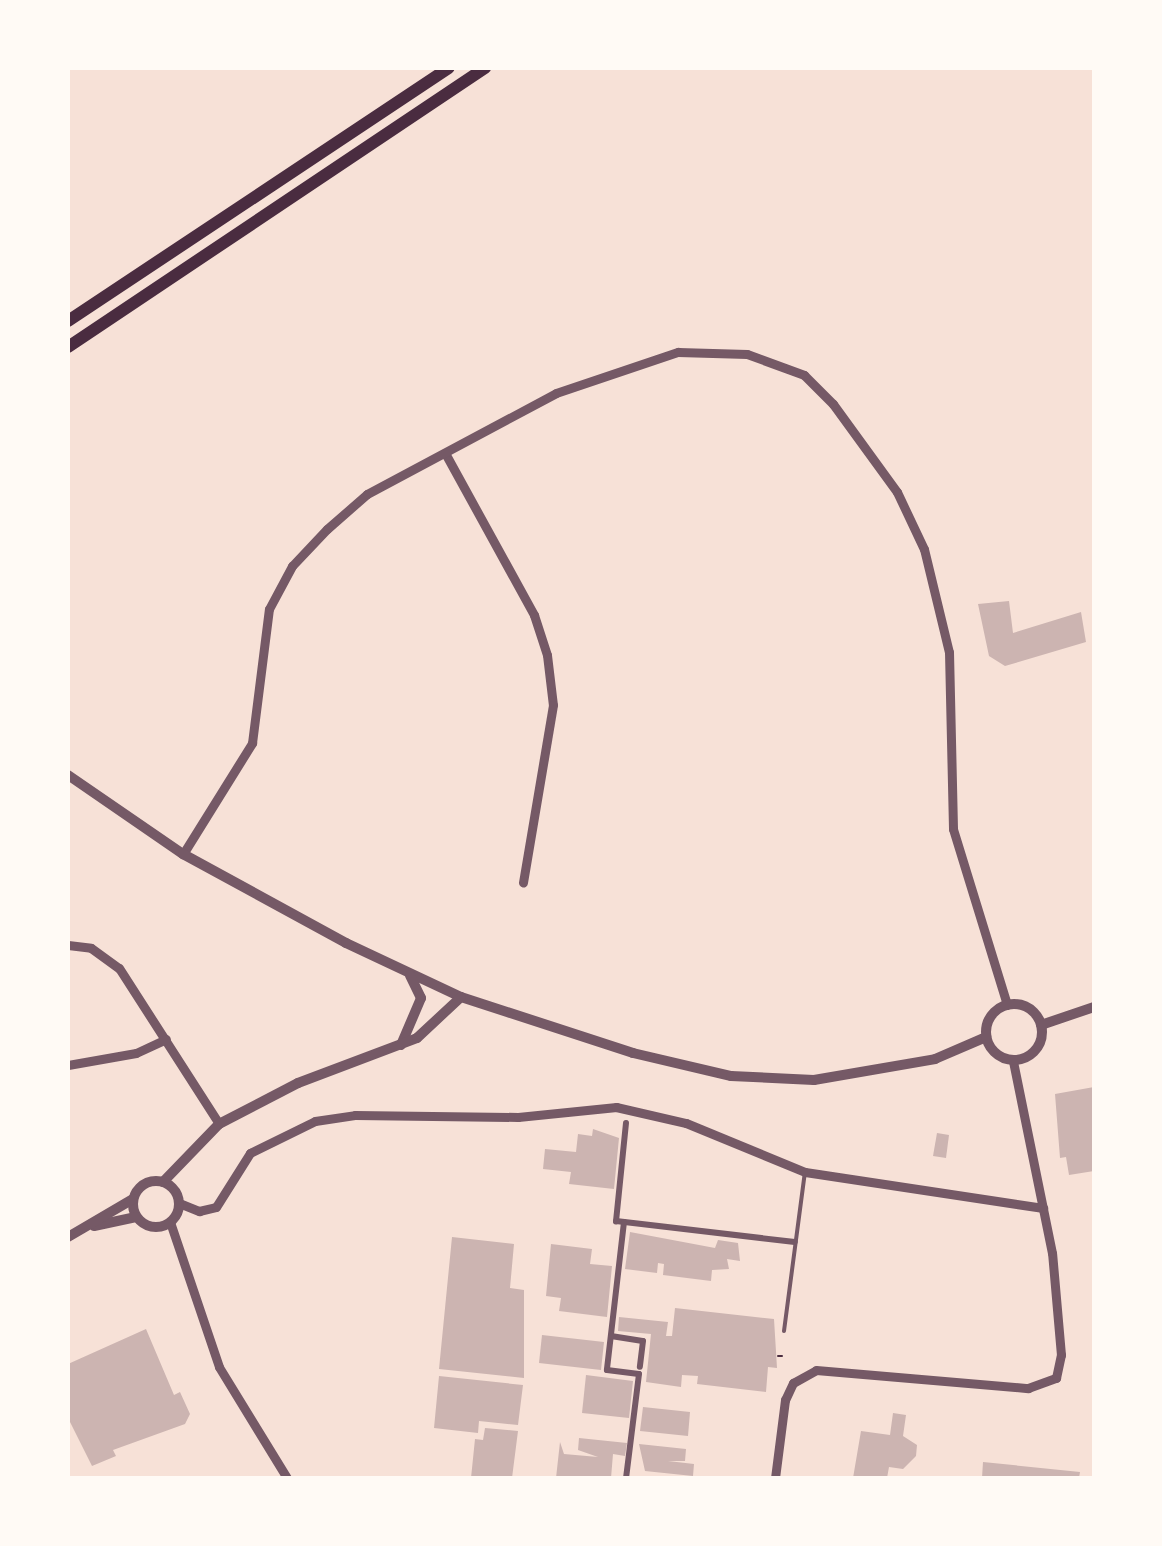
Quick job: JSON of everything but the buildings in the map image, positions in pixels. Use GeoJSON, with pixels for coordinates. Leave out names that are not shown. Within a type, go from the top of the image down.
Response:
{"type":"FeatureCollection","features":[{"type":"Feature","properties":{"kind":"main road"},"geometry":{"type":"LineString","coordinates":[[68,321],[261,198],[449,68]]}},
{"type":"Feature","properties":{"kind":"main road"},"geometry":{"type":"LineString","coordinates":[[68,346],[485,68]]}},
{"type":"Feature","properties":{"kind":"street"},"geometry":{"type":"LineString","coordinates":[[183,854],[252,744],[270,609],[292,566],[367,494],[556,394],[678,352],[747,354],[815,385],[897,492],[924,548],[948,652],[954,830],[1008,1005]]}},
{"type":"Feature","properties":{"kind":"street"},"geometry":{"type":"LineString","coordinates":[[445,453],[534,615],[547,655],[553,705],[523,882]]}},
{"type":"Feature","properties":{"kind":"street"},"geometry":{"type":"LineString","coordinates":[[68,775],[183,854],[410,974],[461,997],[682,1066],[786,1081],[904,1066],[986,1037]]}},
{"type":"Feature","properties":{"kind":"street"},"geometry":{"type":"LineString","coordinates":[[68,945],[90,948],[118,968],[220,1124]]}},
{"type":"Feature","properties":{"kind":"street"},"geometry":{"type":"LineString","coordinates":[[400,1046],[421,998],[410,974]]}},
{"type":"Feature","properties":{"kind":"street"},"geometry":{"type":"LineString","coordinates":[[68,1237],[133,1199],[140,1187],[163,1182],[220,1124],[298,1083],[400,1046],[461,997]]}},
{"type":"Feature","properties":{"kind":"street"},"geometry":{"type":"LineString","coordinates":[[1008,1005],[1032,1010],[1041,1025],[1036,1050],[1013,1061],[995,1054],[986,1037],[993,1013],[1008,1005]]}},
{"type":"Feature","properties":{"kind":"street"},"geometry":{"type":"LineString","coordinates":[[1041,1025],[1094,1007]]}},
{"type":"Feature","properties":{"kind":"street"},"geometry":{"type":"LineString","coordinates":[[68,1065],[136,1053],[166,1040]]}},
{"type":"Feature","properties":{"kind":"street"},"geometry":{"type":"LineString","coordinates":[[775,1478],[785,1400],[794,1384],[816,1370],[1028,1388],[1056,1378],[1057,1297],[1013,1061]]}},
{"type":"Feature","properties":{"kind":"street"},"geometry":{"type":"LineString","coordinates":[[163,1182],[179,1203],[199,1211],[216,1206],[241,1162],[262,1144],[315,1122],[355,1115],[518,1117],[616,1108],[686,1123],[805,1172],[1043,1208]]}},
{"type":"Feature","properties":{"kind":"street"},"geometry":{"type":"LineString","coordinates":[[626,1123],[616,1221],[795,1242]]}},
{"type":"Feature","properties":{"kind":"street"},"geometry":{"type":"LineString","coordinates":[[133,1199],[136,1216],[150,1226],[170,1222]]}},
{"type":"Feature","properties":{"kind":"street"},"geometry":{"type":"LineString","coordinates":[[179,1203],[170,1222],[219,1366],[287,1478]]}},
{"type":"Feature","properties":{"kind":"street"},"geometry":{"type":"LineString","coordinates":[[84,1229],[136,1216]]}},
{"type":"Feature","properties":{"kind":"street"},"geometry":{"type":"LineString","coordinates":[[624,1222],[606,1370],[639,1374],[626,1478]]}},
{"type":"Feature","properties":{"kind":"street"},"geometry":{"type":"LineString","coordinates":[[611,1336],[643,1341],[640,1367]]}},
{"type":"Feature","properties":{"kind":"lane"},"geometry":{"type":"LineString","coordinates":[[784,1331],[805,1172]]}}]}
